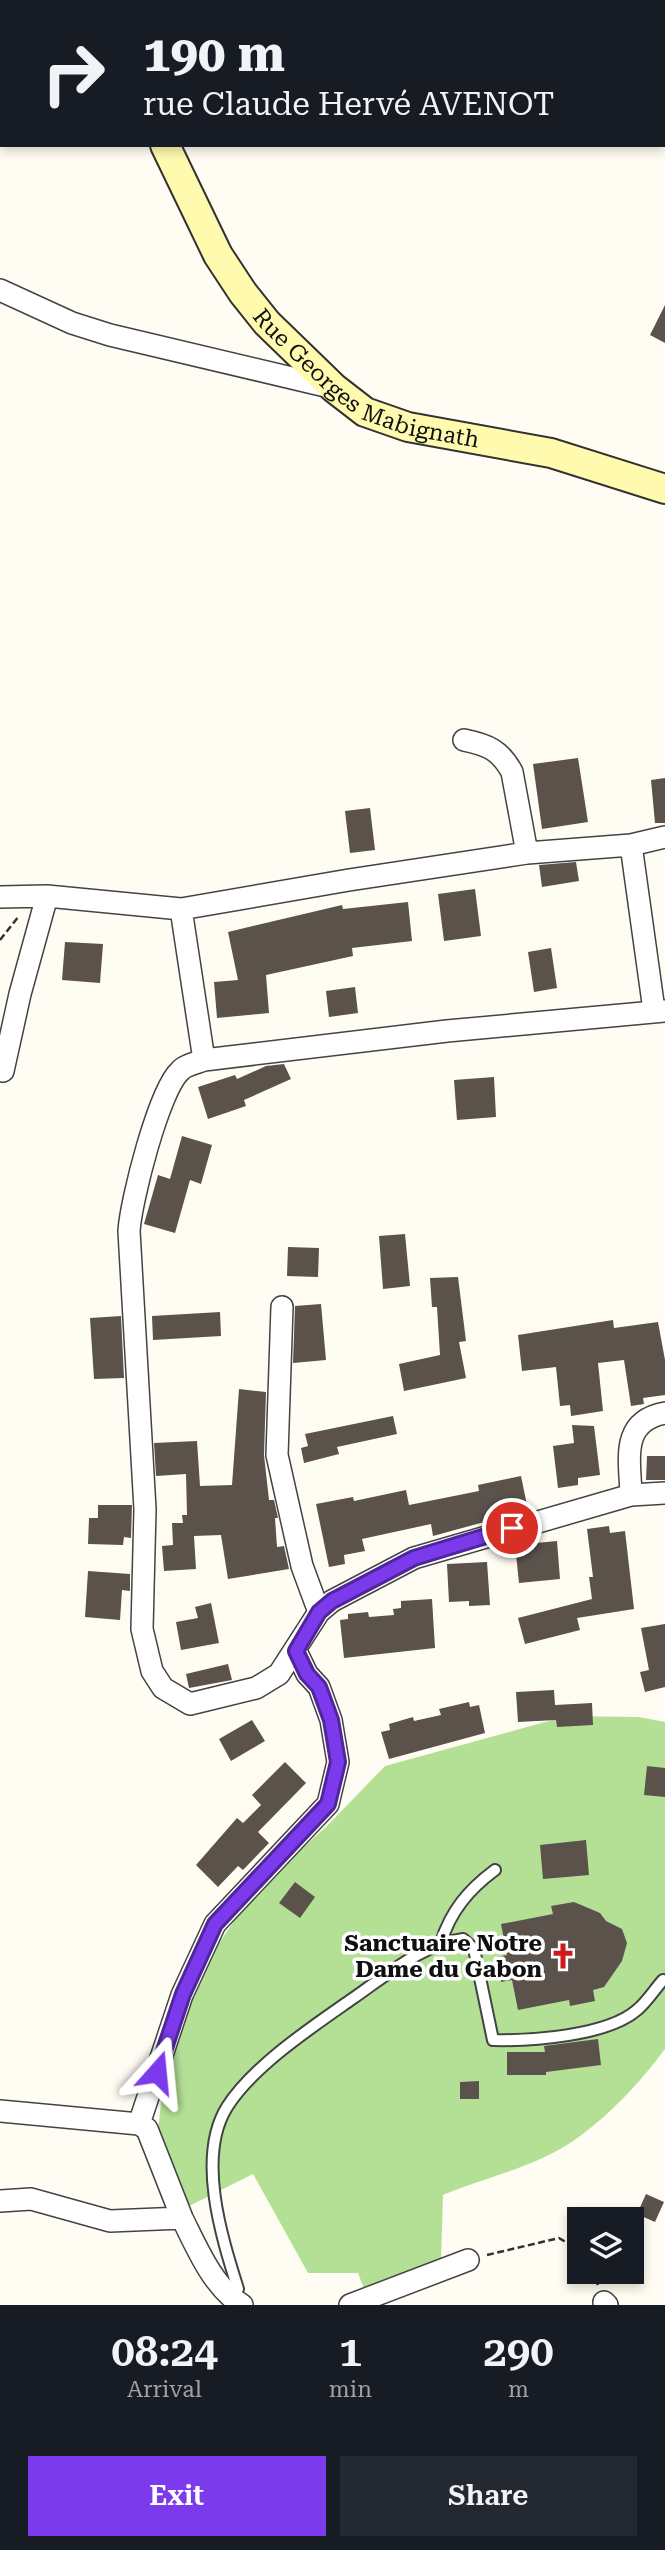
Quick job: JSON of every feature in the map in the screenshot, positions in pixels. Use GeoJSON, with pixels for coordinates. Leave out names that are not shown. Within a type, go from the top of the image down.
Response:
{"type":"FeatureCollection","features":[{"type":"Feature","properties":{"kind":"main road","name":"Rue Georges Mabignath"},"geometry":{"type":"LineString","coordinates":[[166,147],[218,255],[243,293],[267,323],[334,388],[365,412],[392,422],[551,453],[665,489]]}},
{"type":"Feature","properties":{"kind":"street"},"geometry":{"type":"LineString","coordinates":[[0,290],[72,323],[110,335],[334,388]]}},
{"type":"Feature","properties":{"kind":"street"},"geometry":{"type":"LineString","coordinates":[[464,740],[497,750],[512,772],[527,853]]}},
{"type":"Feature","properties":{"kind":"street"},"geometry":{"type":"LineString","coordinates":[[0,897],[47,896],[181,909],[527,853],[631,845],[665,837]]}},
{"type":"Feature","properties":{"kind":"street"},"geometry":{"type":"LineString","coordinates":[[631,845],[660,1010],[204,1060],[181,1069],[166,1089],[130,1215],[145,1509],[142,1629],[152,1671],[163,1688],[190,1704],[256,1688],[279,1674],[319,1612],[332,1601],[427,1553],[631,1495],[665,1493]]}},
{"type":"Feature","properties":{"kind":"street"},"geometry":{"type":"LineString","coordinates":[[3,1071],[20,994],[47,896]]}},
{"type":"Feature","properties":{"kind":"street"},"geometry":{"type":"LineString","coordinates":[[181,909],[204,1060]]}},
{"type":"Feature","properties":{"kind":"street"},"geometry":{"type":"LineString","coordinates":[[282,1307],[277,1455],[302,1566],[319,1612]]}},
{"type":"Feature","properties":{"kind":"street"},"geometry":{"type":"LineString","coordinates":[[631,1495],[630,1440],[638,1424],[650,1416],[665,1413]]}},
{"type":"Feature","properties":{"kind":"street"},"geometry":{"type":"LineString","coordinates":[[139,2123],[183,1994],[215,1924],[328,1804],[338,1762],[331,1720],[319,1687],[307,1674],[296,1651]]}},
{"type":"Feature","properties":{"kind":"street"},"geometry":{"type":"LineString","coordinates":[[0,2111],[139,2123],[147,2129],[182,2218],[202,2259],[231,2298],[241,2300]]}},
{"type":"Feature","properties":{"kind":"street"},"geometry":{"type":"LineString","coordinates":[[0,2201],[31,2199],[110,2221],[153,2222],[182,2218]]}},
{"type":"Feature","properties":{"kind":"street"},"geometry":{"type":"LineString","coordinates":[[351,2305],[468,2260]]}},
{"type":"Feature","properties":{"kind":"lane"},"geometry":{"type":"LineString","coordinates":[[441,1942],[447,1922],[462,1899],[495,1870]]}},
{"type":"Feature","properties":{"kind":"lane"},"geometry":{"type":"LineString","coordinates":[[241,2300],[215,2210],[215,2147],[226,2109],[249,2079],[330,2015],[421,1952],[441,1942],[463,1939],[474,1950],[493,2040],[522,2041],[601,2027],[636,2011],[663,1980]]}},
{"type":"Feature","properties":{"kind":"path"},"geometry":{"type":"LineString","coordinates":[[468,2260],[559,2238],[567,2243]]}},
{"type":"Feature","properties":{"kind":"green space"},"geometry":{"type":"Polygon","coordinates":[[[567,1716],[639,1717],[665,1722],[665,2049],[655,2062],[611,2110],[573,2141],[526,2165],[443,2195],[441,2261],[364,2289],[358,2273],[308,2273],[253,2174],[189,2206],[158,2131],[163,2084],[203,1966],[255,1891],[327,1826],[385,1766],[567,1716]]]}},
{"type":"Feature","properties":{"kind":"building"},"geometry":{"type":"Polygon","coordinates":[[[665,305],[665,343],[650,335],[665,305]]]}},
{"type":"Feature","properties":{"kind":"building"},"geometry":{"type":"Polygon","coordinates":[[[578,758],[588,822],[542,829],[533,764],[578,758]]]}},
{"type":"Feature","properties":{"kind":"building"},"geometry":{"type":"Polygon","coordinates":[[[665,778],[665,823],[655,823],[651,780],[665,778]]]}},
{"type":"Feature","properties":{"kind":"building"},"geometry":{"type":"Polygon","coordinates":[[[370,808],[375,850],[350,853],[345,811],[370,808]]]}},
{"type":"Feature","properties":{"kind":"building"},"geometry":{"type":"Polygon","coordinates":[[[576,862],[579,881],[542,887],[539,865],[576,862]]]}},
{"type":"Feature","properties":{"kind":"building"},"geometry":{"type":"Polygon","coordinates":[[[475,889],[481,936],[444,941],[438,894],[475,889]]]}},
{"type":"Feature","properties":{"kind":"building"},"geometry":{"type":"Polygon","coordinates":[[[408,902],[412,941],[352,948],[353,956],[266,975],[269,1013],[217,1018],[214,982],[238,980],[228,932],[342,905],[343,909],[408,902]]]}},
{"type":"Feature","properties":{"kind":"building"},"geometry":{"type":"Polygon","coordinates":[[[65,942],[103,944],[100,983],[62,980],[65,942]]]}},
{"type":"Feature","properties":{"kind":"building"},"geometry":{"type":"Polygon","coordinates":[[[551,948],[557,988],[534,992],[528,952],[551,948]]]}},
{"type":"Feature","properties":{"kind":"building"},"geometry":{"type":"Polygon","coordinates":[[[355,987],[358,1013],[329,1017],[326,991],[355,987]]]}},
{"type":"Feature","properties":{"kind":"building"},"geometry":{"type":"Polygon","coordinates":[[[284,1064],[291,1079],[244,1100],[246,1106],[208,1119],[198,1087],[235,1075],[237,1079],[266,1066],[284,1064]]]}},
{"type":"Feature","properties":{"kind":"building"},"geometry":{"type":"Polygon","coordinates":[[[494,1077],[496,1117],[457,1120],[454,1080],[494,1077]]]}},
{"type":"Feature","properties":{"kind":"building"},"geometry":{"type":"Polygon","coordinates":[[[182,1136],[212,1145],[201,1184],[190,1180],[175,1233],[144,1224],[158,1175],[170,1179],[182,1136]]]}},
{"type":"Feature","properties":{"kind":"building"},"geometry":{"type":"Polygon","coordinates":[[[405,1234],[410,1286],[383,1289],[379,1236],[405,1234]]]}},
{"type":"Feature","properties":{"kind":"building"},"geometry":{"type":"Polygon","coordinates":[[[288,1247],[319,1248],[318,1277],[287,1276],[288,1247]]]}},
{"type":"Feature","properties":{"kind":"building"},"geometry":{"type":"Polygon","coordinates":[[[458,1277],[466,1341],[459,1342],[466,1378],[404,1391],[399,1364],[440,1355],[437,1307],[432,1307],[430,1278],[458,1277]]]}},
{"type":"Feature","properties":{"kind":"building"},"geometry":{"type":"Polygon","coordinates":[[[321,1304],[326,1360],[293,1363],[295,1306],[321,1304]]]}},
{"type":"Feature","properties":{"kind":"building"},"geometry":{"type":"Polygon","coordinates":[[[220,1312],[221,1336],[153,1340],[152,1316],[220,1312]]]}},
{"type":"Feature","properties":{"kind":"building"},"geometry":{"type":"Polygon","coordinates":[[[121,1316],[124,1378],[94,1379],[90,1318],[121,1316]]]}},
{"type":"Feature","properties":{"kind":"building"},"geometry":{"type":"Polygon","coordinates":[[[613,1320],[614,1328],[658,1322],[665,1360],[665,1395],[643,1398],[644,1404],[631,1406],[624,1360],[598,1363],[603,1411],[571,1416],[570,1405],[560,1406],[556,1367],[522,1371],[518,1335],[613,1320]]]}},
{"type":"Feature","properties":{"kind":"building"},"geometry":{"type":"Polygon","coordinates":[[[239,1389],[266,1392],[264,1455],[269,1500],[274,1500],[278,1518],[275,1518],[277,1547],[284,1546],[289,1569],[228,1579],[221,1535],[194,1536],[196,1569],[164,1571],[162,1546],[173,1545],[172,1523],[183,1523],[182,1515],[187,1515],[186,1474],[156,1476],[154,1443],[197,1441],[200,1486],[232,1485],[239,1389]]]}},
{"type":"Feature","properties":{"kind":"building"},"geometry":{"type":"Polygon","coordinates":[[[393,1416],[397,1434],[337,1447],[339,1454],[304,1463],[301,1448],[308,1446],[305,1434],[393,1416]]]}},
{"type":"Feature","properties":{"kind":"building"},"geometry":{"type":"Polygon","coordinates":[[[572,1425],[594,1426],[600,1475],[578,1478],[578,1485],[558,1488],[553,1446],[574,1443],[572,1425]]]}},
{"type":"Feature","properties":{"kind":"building"},"geometry":{"type":"Polygon","coordinates":[[[647,1456],[665,1456],[665,1480],[646,1480],[647,1456]]]}},
{"type":"Feature","properties":{"kind":"building"},"geometry":{"type":"Polygon","coordinates":[[[521,1476],[528,1510],[433,1536],[431,1524],[362,1539],[365,1551],[344,1555],[345,1564],[329,1567],[316,1504],[353,1497],[354,1501],[406,1490],[409,1505],[479,1491],[478,1485],[521,1476]]]}},
{"type":"Feature","properties":{"kind":"building"},"geometry":{"type":"Polygon","coordinates":[[[98,1505],[132,1505],[131,1538],[124,1537],[123,1545],[88,1544],[89,1518],[98,1518],[98,1505]]]}},
{"type":"Feature","properties":{"kind":"building"},"geometry":{"type":"Polygon","coordinates":[[[609,1526],[610,1533],[625,1531],[634,1609],[577,1618],[580,1630],[525,1644],[518,1618],[592,1599],[589,1577],[593,1577],[587,1529],[609,1526]]]}},
{"type":"Feature","properties":{"kind":"building"},"geometry":{"type":"Polygon","coordinates":[[[557,1541],[560,1579],[519,1583],[515,1545],[557,1541]]]}},
{"type":"Feature","properties":{"kind":"building"},"geometry":{"type":"Polygon","coordinates":[[[487,1562],[490,1605],[469,1606],[469,1601],[449,1602],[447,1564],[487,1562]]]}},
{"type":"Feature","properties":{"kind":"building"},"geometry":{"type":"Polygon","coordinates":[[[88,1571],[130,1574],[130,1591],[122,1590],[120,1620],[85,1617],[88,1571]]]}},
{"type":"Feature","properties":{"kind":"building"},"geometry":{"type":"Polygon","coordinates":[[[432,1599],[435,1648],[344,1658],[340,1620],[348,1619],[348,1614],[368,1612],[369,1617],[394,1615],[393,1609],[401,1608],[401,1601],[432,1599]]]}},
{"type":"Feature","properties":{"kind":"building"},"geometry":{"type":"Polygon","coordinates":[[[211,1603],[219,1643],[181,1650],[176,1622],[198,1618],[195,1607],[211,1603]]]}},
{"type":"Feature","properties":{"kind":"building"},"geometry":{"type":"Polygon","coordinates":[[[665,1624],[665,1687],[645,1692],[640,1672],[649,1670],[641,1628],[665,1624]]]}},
{"type":"Feature","properties":{"kind":"building"},"geometry":{"type":"Polygon","coordinates":[[[228,1664],[232,1680],[189,1688],[186,1674],[228,1664]]]}},
{"type":"Feature","properties":{"kind":"building"},"geometry":{"type":"Polygon","coordinates":[[[554,1690],[555,1705],[592,1703],[593,1725],[557,1727],[556,1720],[518,1722],[516,1692],[554,1690]]]}},
{"type":"Feature","properties":{"kind":"building"},"geometry":{"type":"Polygon","coordinates":[[[469,1702],[470,1707],[479,1705],[485,1733],[389,1759],[381,1732],[390,1730],[389,1724],[413,1717],[414,1721],[441,1715],[439,1709],[469,1702]]]}},
{"type":"Feature","properties":{"kind":"building"},"geometry":{"type":"Polygon","coordinates":[[[252,1720],[265,1741],[231,1761],[219,1739],[252,1720]]]}},
{"type":"Feature","properties":{"kind":"building"},"geometry":{"type":"Polygon","coordinates":[[[285,1762],[306,1783],[258,1832],[269,1843],[243,1870],[238,1866],[218,1887],[196,1865],[237,1818],[243,1823],[261,1805],[252,1795],[285,1762]]]}},
{"type":"Feature","properties":{"kind":"building"},"geometry":{"type":"Polygon","coordinates":[[[647,1766],[665,1768],[665,1797],[644,1795],[647,1766]]]}},
{"type":"Feature","properties":{"kind":"building"},"geometry":{"type":"Polygon","coordinates":[[[586,1840],[589,1875],[543,1879],[540,1845],[586,1840]]]}},
{"type":"Feature","properties":{"kind":"building"},"geometry":{"type":"Polygon","coordinates":[[[295,1882],[315,1897],[300,1918],[279,1903],[295,1882]]]}},
{"type":"Feature","properties":{"kind":"building","name":"Sanctuaire Notre Dame du Gabon"},"geometry":{"type":"Polygon","coordinates":[[[574,1902],[600,1913],[606,1921],[622,1929],[627,1943],[622,1961],[604,1987],[593,1990],[595,2001],[570,2006],[569,2000],[518,2010],[512,1980],[501,1982],[496,1957],[507,1955],[501,1924],[553,1914],[551,1906],[574,1902]]]}},
{"type":"Feature","properties":{"kind":"building"},"geometry":{"type":"Polygon","coordinates":[[[598,2039],[601,2065],[546,2072],[546,2075],[507,2075],[507,2052],[545,2052],[544,2046],[598,2039]]]}},
{"type":"Feature","properties":{"kind":"building"},"geometry":{"type":"Polygon","coordinates":[[[479,2081],[479,2099],[460,2099],[460,2082],[479,2081]]]}},
{"type":"Feature","properties":{"kind":"building"},"geometry":{"type":"Polygon","coordinates":[[[646,2194],[664,2202],[655,2222],[644,2217],[644,2207],[640,2207],[646,2194]]]}},
{"type":"Feature","properties":{"kind":"place","name":"Sanctuaire Notre Dame du Gabon"},"geometry":{"type":"Point","coordinates":[563,1956]}},
{"type":"Feature","properties":{"kind":"route"},"geometry":{"type":"LineString","coordinates":[[157,2072],[183,1994],[215,1924],[328,1804],[338,1762],[331,1720],[319,1687],[307,1674],[296,1651],[319,1612],[332,1601],[414,1558],[512,1528]]}}]}
